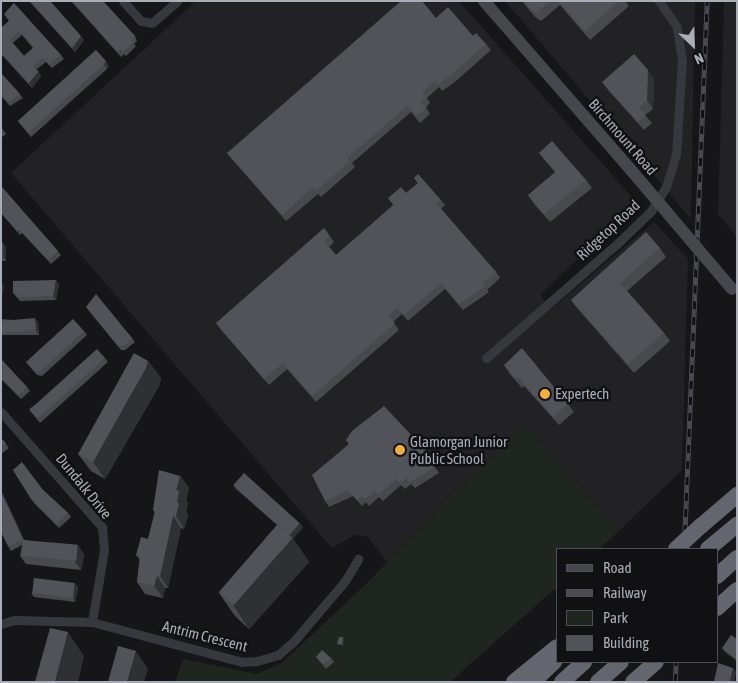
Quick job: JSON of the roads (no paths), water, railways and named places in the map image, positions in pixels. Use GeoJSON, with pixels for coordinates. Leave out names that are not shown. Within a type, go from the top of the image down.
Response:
{"type":"FeatureCollection","features":[{"type":"Feature","properties":{"kind":"highway"},"geometry":{"type":"LineString","coordinates":[[677,548],[737,494]]}},
{"type":"Feature","properties":{"kind":"highway"},"geometry":{"type":"LineString","coordinates":[[709,548],[737,524]]}},
{"type":"Feature","properties":{"kind":"highway"},"geometry":{"type":"LineString","coordinates":[[718,575],[737,558]]}},
{"type":"Feature","properties":{"kind":"highway"},"geometry":{"type":"LineString","coordinates":[[718,607],[737,590]]}},
{"type":"Feature","properties":{"kind":"highway"},"geometry":{"type":"LineString","coordinates":[[514,682],[556,649]]}},
{"type":"Feature","properties":{"kind":"highway"},"geometry":{"type":"LineString","coordinates":[[533,682],[556,661]]}},
{"type":"Feature","properties":{"kind":"highway"},"geometry":{"type":"LineString","coordinates":[[562,682],[583,663]]}},
{"type":"Feature","properties":{"kind":"highway"},"geometry":{"type":"LineString","coordinates":[[598,682],[620,663]]}},
{"type":"Feature","properties":{"kind":"highway"},"geometry":{"type":"LineString","coordinates":[[633,682],[655,663]]}},
{"type":"Feature","properties":{"kind":"main road","name":"Birchmount Road"},"geometry":{"type":"LineString","coordinates":[[484,1],[734,292]]}},
{"type":"Feature","properties":{"kind":"street"},"geometry":{"type":"LineString","coordinates":[[123,1],[141,21],[152,23],[177,1]]}},
{"type":"Feature","properties":{"kind":"street","name":"Ridgetop Road"},"geometry":{"type":"LineString","coordinates":[[486,358],[619,242],[651,211],[666,187],[676,155],[682,60],[677,27],[659,1]]}},
{"type":"Feature","properties":{"kind":"street","name":"Dundalk Drive"},"geometry":{"type":"LineString","coordinates":[[1,412],[102,526],[104,550],[92,622]]}},
{"type":"Feature","properties":{"kind":"street","name":"Antrim Crescent"},"geometry":{"type":"LineString","coordinates":[[1,624],[14,620],[92,622],[242,662],[257,662],[278,655],[294,641],[345,581],[358,559]]}},
{"type":"Feature","properties":{"kind":"railway"},"geometry":{"type":"LineString","coordinates":[[684,548],[707,1]]}},
{"type":"Feature","properties":{"kind":"railway"},"geometry":{"type":"LineString","coordinates":[[675,682],[676,663]]}},
{"type":"Feature","properties":{"kind":"place","name":"Expertech"},"geometry":{"type":"Point","coordinates":[545,394]}},
{"type":"Feature","properties":{"kind":"place","name":"Glamorgan Junior Public School"},"geometry":{"type":"Point","coordinates":[400,450]}}]}
